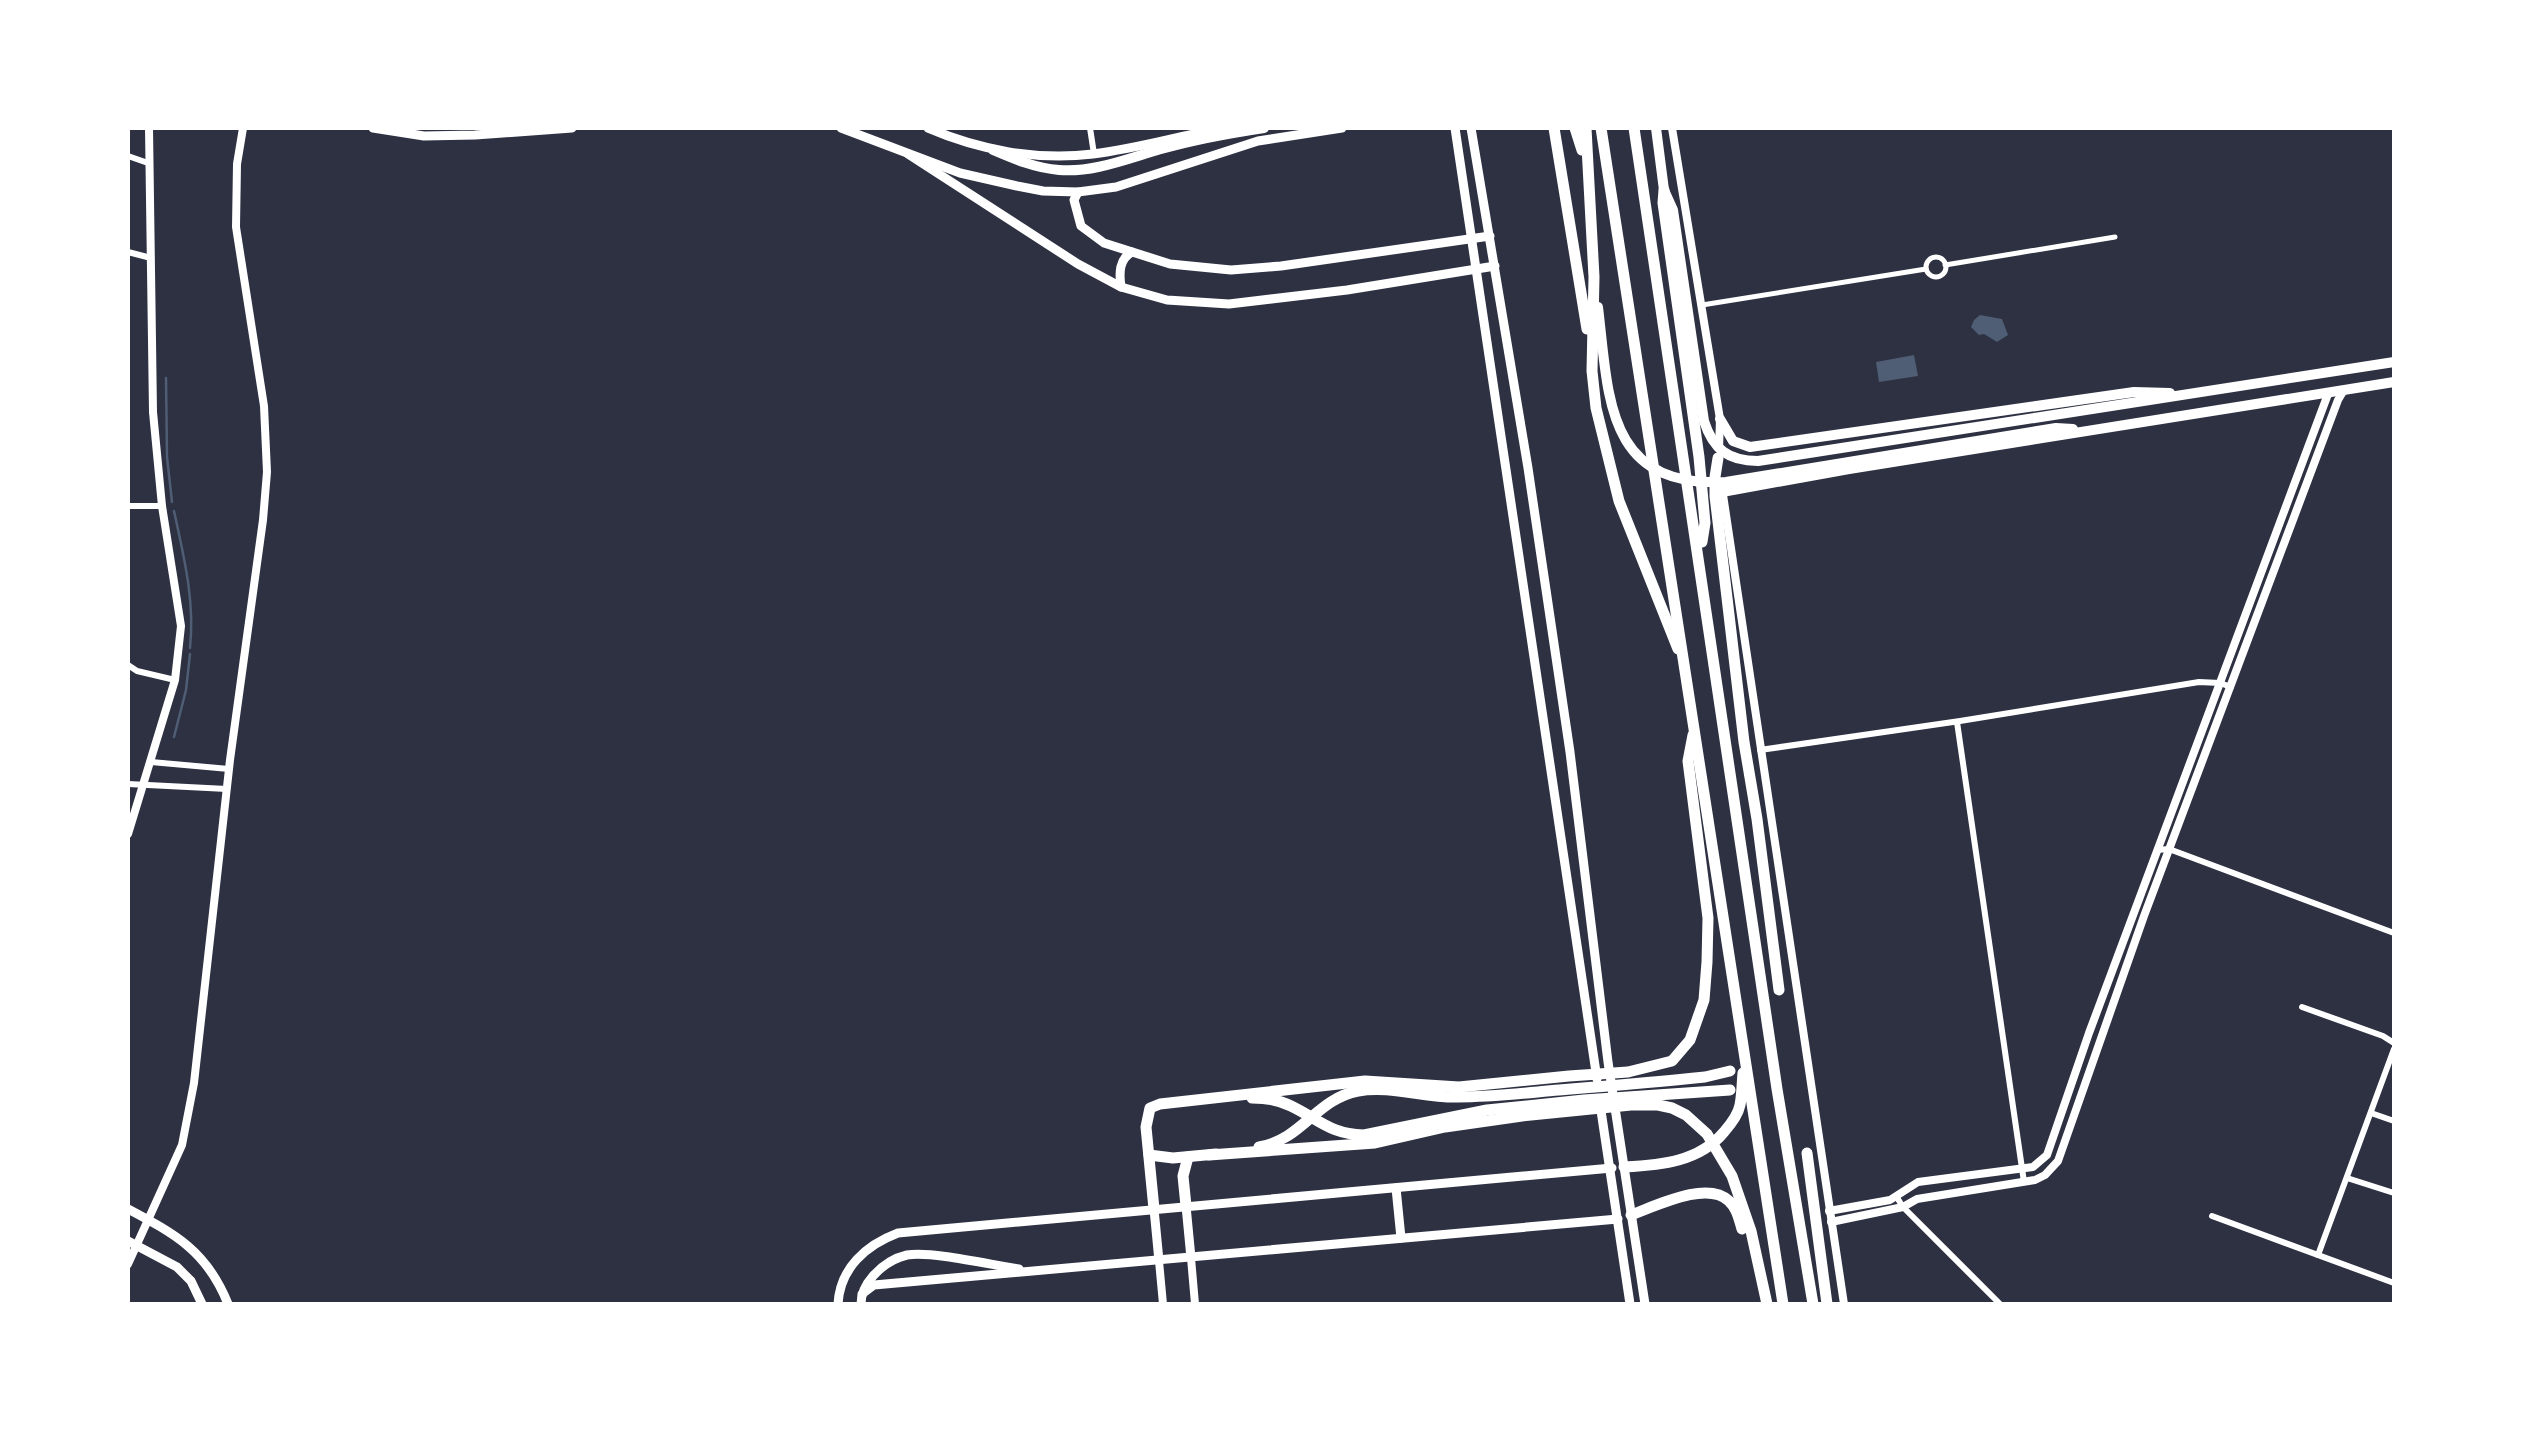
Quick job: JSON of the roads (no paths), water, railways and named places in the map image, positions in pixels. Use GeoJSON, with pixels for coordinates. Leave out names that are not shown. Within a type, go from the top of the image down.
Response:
{"type":"FeatureCollection","features":[{"type":"Feature","properties":{"kind":"highway"},"geometry":{"type":"LineString","coordinates":[[1554,128],[1592,358],[1596,408],[1618,502],[1685,666]]}},
{"type":"Feature","properties":{"kind":"highway"},"geometry":{"type":"LineString","coordinates":[[1575,128],[1588,179]]}},
{"type":"Feature","properties":{"kind":"highway"},"geometry":{"type":"LineString","coordinates":[[1586,128],[1594,276],[1592,358]]}},
{"type":"Feature","properties":{"kind":"highway"},"geometry":{"type":"LineString","coordinates":[[1601,128],[1783,1304]]}},
{"type":"Feature","properties":{"kind":"highway"},"geometry":{"type":"LineString","coordinates":[[1634,128],[1812,1304]]}},
{"type":"Feature","properties":{"kind":"highway"},"geometry":{"type":"LineString","coordinates":[[1664,190],[1699,457],[1704,523],[1700,556]]}},
{"type":"Feature","properties":{"kind":"highway"},"geometry":{"type":"LineString","coordinates":[[1718,458],[1715,496],[1730,633],[1779,990]]}},
{"type":"Feature","properties":{"kind":"highway"},"geometry":{"type":"LineString","coordinates":[[1154,1210],[1146,1127],[1150,1108],[1193,1099],[1365,1081],[1459,1087],[1628,1072],[1672,1061],[1690,1040],[1704,1000],[1707,962],[1708,918],[1688,761],[1695,726]]}},
{"type":"Feature","properties":{"kind":"highway"},"geometry":{"type":"LineString","coordinates":[[1624,1167],[1671,1162],[1705,1150],[1736,1116],[1744,1063],[1736,1000]]}},
{"type":"Feature","properties":{"kind":"highway"},"geometry":{"type":"LineString","coordinates":[[1149,1155],[1188,1157],[1268,1146],[1286,1138],[1336,1098],[1357,1092],[1482,1096],[1693,1078],[1730,1071]]}},
{"type":"Feature","properties":{"kind":"highway"},"geometry":{"type":"LineString","coordinates":[[1193,1099],[1274,1100],[1329,1129],[1364,1135],[1487,1110],[1730,1090]]}},
{"type":"Feature","properties":{"kind":"highway"},"geometry":{"type":"LineString","coordinates":[[1209,1154],[1376,1143],[1445,1127],[1522,1116],[1631,1106],[1672,1108],[1707,1134],[1732,1176],[1751,1231],[1766,1304]]}},
{"type":"Feature","properties":{"kind":"highway"},"geometry":{"type":"LineString","coordinates":[[1807,1153],[1827,1304]]}},
{"type":"Feature","properties":{"kind":"highway"},"geometry":{"type":"LineString","coordinates":[[1186,1206],[1183,1176],[1188,1157]]}},
{"type":"Feature","properties":{"kind":"highway"},"geometry":{"type":"LineString","coordinates":[[1631,1215],[1695,1193],[1726,1198],[1737,1211],[1766,1304]]}},
{"type":"Feature","properties":{"kind":"main road"},"geometry":{"type":"LineString","coordinates":[[373,128],[424,136],[572,128]]}},
{"type":"Feature","properties":{"kind":"main road"},"geometry":{"type":"LineString","coordinates":[[841,128],[960,173],[1016,186],[1078,192],[1116,187],[1258,141],[1342,128]]}},
{"type":"Feature","properties":{"kind":"main road"},"geometry":{"type":"LineString","coordinates":[[928,128],[1023,163],[1059,170],[1117,162],[1164,148],[1264,128]]}},
{"type":"Feature","properties":{"kind":"main road"},"geometry":{"type":"LineString","coordinates":[[993,150],[1045,156],[1094,154],[1187,131],[1222,128]]}},
{"type":"Feature","properties":{"kind":"main road"},"geometry":{"type":"LineString","coordinates":[[1455,128],[1630,1304]]}},
{"type":"Feature","properties":{"kind":"main road"},"geometry":{"type":"LineString","coordinates":[[1471,128],[1528,468],[1578,815],[1608,1062],[1645,1304]]}},
{"type":"Feature","properties":{"kind":"main road"},"geometry":{"type":"LineString","coordinates":[[1656,128],[1664,190],[1673,210],[1704,420],[1716,445],[1742,461],[2394,362]]}},
{"type":"Feature","properties":{"kind":"main road"},"geometry":{"type":"LineString","coordinates":[[908,154],[1059,253],[1121,287],[1167,300],[1230,304],[1496,266]]}},
{"type":"Feature","properties":{"kind":"main road"},"geometry":{"type":"LineString","coordinates":[[1078,192],[1074,200],[1081,226],[1104,243],[1170,264],[1231,270],[1281,266],[1490,236]]}},
{"type":"Feature","properties":{"kind":"main road"},"geometry":{"type":"LineString","coordinates":[[1121,287],[1120,266],[1132,252]]}},
{"type":"Feature","properties":{"kind":"main road"},"geometry":{"type":"LineString","coordinates":[[1594,276],[1610,404],[1617,424],[1626,443],[1641,460],[1660,472],[1689,481],[1763,476],[2056,428],[2106,430]]}},
{"type":"Feature","properties":{"kind":"main road"},"geometry":{"type":"LineString","coordinates":[[1722,492],[2394,382]]}},
{"type":"Feature","properties":{"kind":"main road"},"geometry":{"type":"LineString","coordinates":[[1720,419],[1733,441],[1750,448],[2134,392],[2196,394]]}},
{"type":"Feature","properties":{"kind":"main road"},"geometry":{"type":"LineString","coordinates":[[1558,816],[1578,815]]}},
{"type":"Feature","properties":{"kind":"main road"},"geometry":{"type":"LineString","coordinates":[[838,1304],[853,1263],[868,1248],[898,1233],[1624,1167]]}},
{"type":"Feature","properties":{"kind":"main road"},"geometry":{"type":"LineString","coordinates":[[1396,1188],[1401,1238]]}},
{"type":"Feature","properties":{"kind":"main road"},"geometry":{"type":"LineString","coordinates":[[1186,1206],[1191,1258]]}},
{"type":"Feature","properties":{"kind":"main road"},"geometry":{"type":"LineString","coordinates":[[128,1209],[179,1238],[202,1258],[228,1304]]}},
{"type":"Feature","properties":{"kind":"main road"},"geometry":{"type":"LineString","coordinates":[[1154,1210],[1160,1261]]}},
{"type":"Feature","properties":{"kind":"main road"},"geometry":{"type":"LineString","coordinates":[[861,1299],[874,1285],[1616,1220],[1631,1215]]}},
{"type":"Feature","properties":{"kind":"main road"},"geometry":{"type":"LineString","coordinates":[[132,1243],[177,1266],[202,1304]]}},
{"type":"Feature","properties":{"kind":"main road"},"geometry":{"type":"LineString","coordinates":[[861,1299],[880,1269],[908,1255],[1032,1272]]}},
{"type":"Feature","properties":{"kind":"street"},"geometry":{"type":"LineString","coordinates":[[128,834],[176,680],[181,626],[162,506],[154,412],[148,128]]}},
{"type":"Feature","properties":{"kind":"street"},"geometry":{"type":"LineString","coordinates":[[128,1264],[132,1243],[148,1220],[186,1132],[229,769],[264,518],[264,406],[236,228],[242,128]]}},
{"type":"Feature","properties":{"kind":"street"},"geometry":{"type":"LineString","coordinates":[[1090,128],[1094,154]]}},
{"type":"Feature","properties":{"kind":"street"},"geometry":{"type":"LineString","coordinates":[[1672,128],[1720,419],[1718,458],[1722,492],[1844,1304]]}},
{"type":"Feature","properties":{"kind":"street"},"geometry":{"type":"LineString","coordinates":[[128,156],[148,163]]}},
{"type":"Feature","properties":{"kind":"street"},"geometry":{"type":"LineString","coordinates":[[1945,265],[2114,238]]}},
{"type":"Feature","properties":{"kind":"street"},"geometry":{"type":"LineString","coordinates":[[128,252],[151,258]]}},
{"type":"Feature","properties":{"kind":"street"},"geometry":{"type":"LineString","coordinates":[[1933,258],[1945,265],[1945,271],[1938,276],[1932,276],[1926,269],[1928,260],[1933,258]]}},
{"type":"Feature","properties":{"kind":"street"},"geometry":{"type":"LineString","coordinates":[[1700,305],[1926,269]]}},
{"type":"Feature","properties":{"kind":"street"},"geometry":{"type":"LineString","coordinates":[[1831,1222],[1903,1208],[1927,1196],[2024,1182],[2045,1175],[2058,1160],[2169,849],[2344,390]]}},
{"type":"Feature","properties":{"kind":"street"},"geometry":{"type":"LineString","coordinates":[[1830,1211],[1896,1196],[1918,1182],[2022,1170],[2040,1163],[2047,1155],[2328,394]]}},
{"type":"Feature","properties":{"kind":"street"},"geometry":{"type":"LineString","coordinates":[[128,506],[162,506]]}},
{"type":"Feature","properties":{"kind":"street"},"geometry":{"type":"LineString","coordinates":[[128,665],[137,671],[176,680]]}},
{"type":"Feature","properties":{"kind":"street"},"geometry":{"type":"LineString","coordinates":[[1760,750],[2199,682],[2231,687]]}},
{"type":"Feature","properties":{"kind":"street"},"geometry":{"type":"LineString","coordinates":[[1957,722],[2024,1182]]}},
{"type":"Feature","properties":{"kind":"street"},"geometry":{"type":"LineString","coordinates":[[151,762],[229,769]]}},
{"type":"Feature","properties":{"kind":"street"},"geometry":{"type":"LineString","coordinates":[[128,784],[228,789]]}},
{"type":"Feature","properties":{"kind":"street"},"geometry":{"type":"LineString","coordinates":[[2157,850],[2169,849],[2394,933]]}},
{"type":"Feature","properties":{"kind":"street"},"geometry":{"type":"LineString","coordinates":[[2302,1007],[2382,1036],[2394,1046],[2318,1255]]}},
{"type":"Feature","properties":{"kind":"street"},"geometry":{"type":"LineString","coordinates":[[2370,1113],[2394,1121]]}},
{"type":"Feature","properties":{"kind":"street"},"geometry":{"type":"LineString","coordinates":[[2346,1178],[2394,1193]]}},
{"type":"Feature","properties":{"kind":"street"},"geometry":{"type":"LineString","coordinates":[[1896,1196],[1903,1208],[2000,1304]]}},
{"type":"Feature","properties":{"kind":"street"},"geometry":{"type":"LineString","coordinates":[[2212,1216],[2394,1283]]}},
{"type":"Feature","properties":{"kind":"street"},"geometry":{"type":"LineString","coordinates":[[1191,1258],[1195,1304]]}},
{"type":"Feature","properties":{"kind":"street"},"geometry":{"type":"LineString","coordinates":[[1160,1261],[1163,1304]]}},
{"type":"Feature","properties":{"kind":"water"},"geometry":{"type":"Polygon","coordinates":[[[1980,315],[2002,319],[2008,335],[1997,342],[1979,335],[1971,327],[1980,315]]]}},
{"type":"Feature","properties":{"kind":"water"},"geometry":{"type":"Polygon","coordinates":[[[1914,355],[1918,376],[1879,382],[1876,362],[1914,355]]]}},
{"type":"Feature","properties":{"kind":"waterway"},"geometry":{"type":"LineString","coordinates":[[166,378],[172,502]]}},
{"type":"Feature","properties":{"kind":"waterway"},"geometry":{"type":"LineString","coordinates":[[174,511],[190,596],[190,648]]}},
{"type":"Feature","properties":{"kind":"waterway"},"geometry":{"type":"LineString","coordinates":[[174,737],[190,654]]}}]}
